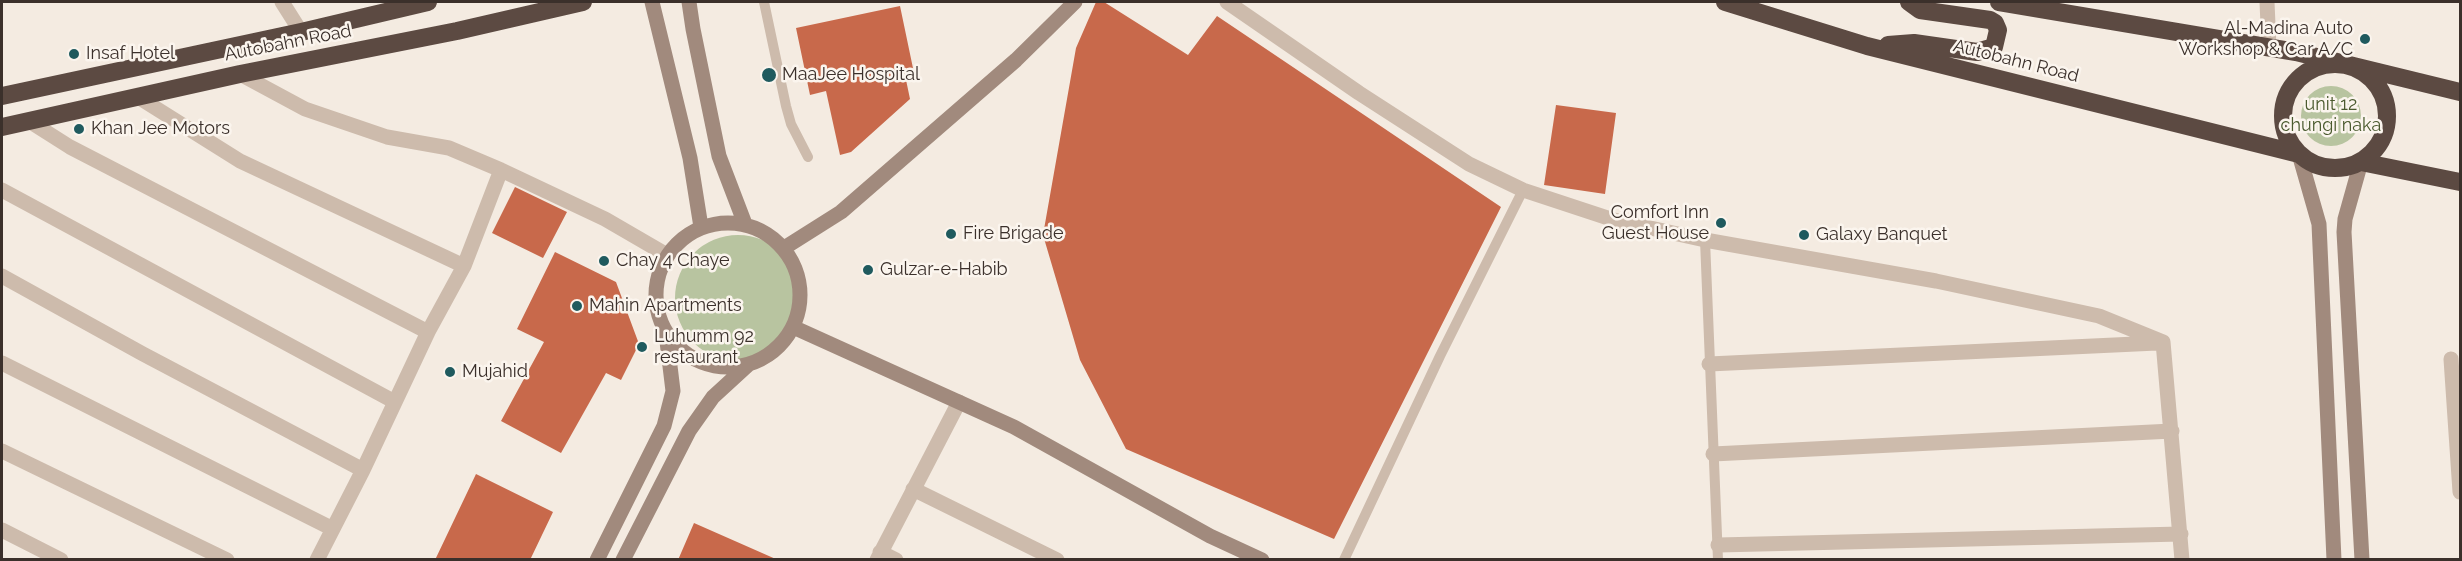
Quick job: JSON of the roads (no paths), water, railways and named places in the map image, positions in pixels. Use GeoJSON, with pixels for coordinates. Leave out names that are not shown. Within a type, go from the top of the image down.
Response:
{"type":"FeatureCollection","features":[{"type":"Feature","properties":{"kind":"highway","name":"Autobahn Road"},"geometry":{"type":"LineString","coordinates":[[2,96],[301,32],[428,2]]}},
{"type":"Feature","properties":{"kind":"highway","name":"Autobahn Road"},"geometry":{"type":"LineString","coordinates":[[2,127],[583,2]]}},
{"type":"Feature","properties":{"kind":"highway","name":"Autobahn Road"},"geometry":{"type":"LineString","coordinates":[[1725,2],[1868,46],[2299,154]]}},
{"type":"Feature","properties":{"kind":"highway"},"geometry":{"type":"LineString","coordinates":[[1868,46],[1914,43],[1977,52],[1994,47],[1998,30],[1995,23],[1990,20],[1920,9],[1909,2]]}},
{"type":"Feature","properties":{"kind":"highway"},"geometry":{"type":"LineString","coordinates":[[1999,2],[2268,48],[2460,92]]}},
{"type":"Feature","properties":{"kind":"highway"},"geometry":{"type":"LineString","coordinates":[[2361,162],[2378,145],[2385,130],[2387,113],[2384,97],[2375,82],[2363,71],[2347,65],[2330,64],[2313,68],[2299,78],[2289,91],[2283,108],[2283,125],[2289,141],[2299,154],[2324,166],[2338,167],[2361,162],[2460,182]]}},
{"type":"Feature","properties":{"kind":"main road"},"geometry":{"type":"LineString","coordinates":[[652,2],[690,158],[701,227]]}},
{"type":"Feature","properties":{"kind":"main road"},"geometry":{"type":"LineString","coordinates":[[689,2],[719,156],[745,224]]}},
{"type":"Feature","properties":{"kind":"main road"},"geometry":{"type":"LineString","coordinates":[[784,249],[841,213],[1016,60],[1075,2]]}},
{"type":"Feature","properties":{"kind":"main road"},"geometry":{"type":"LineString","coordinates":[[2299,154],[2319,224],[2334,560]]}},
{"type":"Feature","properties":{"kind":"main road"},"geometry":{"type":"LineString","coordinates":[[2361,162],[2345,219],[2344,232],[2362,560]]}},
{"type":"Feature","properties":{"kind":"main road"},"geometry":{"type":"LineString","coordinates":[[597,560],[664,426],[673,391],[666,333],[658,315],[655,294],[658,274],[667,255],[688,234],[701,227],[723,222],[745,224],[767,233],[784,249],[795,266],[800,286],[800,307],[793,327],[782,343],[767,356],[749,364],[725,367],[702,363],[682,351],[666,333]]}},
{"type":"Feature","properties":{"kind":"main road"},"geometry":{"type":"LineString","coordinates":[[793,327],[1014,427],[1210,536],[1262,560]]}},
{"type":"Feature","properties":{"kind":"main road"},"geometry":{"type":"LineString","coordinates":[[623,560],[689,431],[713,397],[749,364]]}},
{"type":"Feature","properties":{"kind":"street"},"geometry":{"type":"LineString","coordinates":[[282,2],[301,32]]}},
{"type":"Feature","properties":{"kind":"street"},"geometry":{"type":"LineString","coordinates":[[1227,2],[1359,93],[1469,164],[1523,190],[1614,220],[1705,240],[1936,282],[2099,316],[2163,342]]}},
{"type":"Feature","properties":{"kind":"street"},"geometry":{"type":"LineString","coordinates":[[2267,2],[2268,48]]}},
{"type":"Feature","properties":{"kind":"street"},"geometry":{"type":"LineString","coordinates":[[240,74],[305,109],[387,137],[449,148],[501,170],[605,219],[667,255]]}},
{"type":"Feature","properties":{"kind":"street"},"geometry":{"type":"LineString","coordinates":[[138,97],[240,161],[464,266]]}},
{"type":"Feature","properties":{"kind":"street"},"geometry":{"type":"LineString","coordinates":[[29,121],[70,147],[428,332]]}},
{"type":"Feature","properties":{"kind":"street"},"geometry":{"type":"LineString","coordinates":[[317,560],[363,470],[428,332],[464,266],[501,170]]}},
{"type":"Feature","properties":{"kind":"street"},"geometry":{"type":"LineString","coordinates":[[2,190],[395,402]]}},
{"type":"Feature","properties":{"kind":"street"},"geometry":{"type":"LineString","coordinates":[[2,276],[143,354],[363,470]]}},
{"type":"Feature","properties":{"kind":"street"},"geometry":{"type":"LineString","coordinates":[[1709,364],[2163,342]]}},
{"type":"Feature","properties":{"kind":"street"},"geometry":{"type":"LineString","coordinates":[[2163,342],[2182,560]]}},
{"type":"Feature","properties":{"kind":"street"},"geometry":{"type":"LineString","coordinates":[[2451,359],[2458,427],[2460,492]]}},
{"type":"Feature","properties":{"kind":"street"},"geometry":{"type":"LineString","coordinates":[[2,363],[333,529]]}},
{"type":"Feature","properties":{"kind":"street"},"geometry":{"type":"LineString","coordinates":[[897,560],[879,556],[959,402]]}},
{"type":"Feature","properties":{"kind":"street"},"geometry":{"type":"LineString","coordinates":[[1713,454],[2172,431]]}},
{"type":"Feature","properties":{"kind":"street"},"geometry":{"type":"LineString","coordinates":[[2,451],[227,560]]}},
{"type":"Feature","properties":{"kind":"street"},"geometry":{"type":"LineString","coordinates":[[913,489],[1057,560]]}},
{"type":"Feature","properties":{"kind":"street"},"geometry":{"type":"LineString","coordinates":[[2,530],[61,560]]}},
{"type":"Feature","properties":{"kind":"street"},"geometry":{"type":"LineString","coordinates":[[1718,552],[2181,534]]}},
{"type":"Feature","properties":{"kind":"lane"},"geometry":{"type":"LineString","coordinates":[[764,2],[791,124],[808,157]]}},
{"type":"Feature","properties":{"kind":"lane"},"geometry":{"type":"LineString","coordinates":[[1344,560],[1440,356],[1523,190]]}},
{"type":"Feature","properties":{"kind":"lane"},"geometry":{"type":"LineString","coordinates":[[1705,240],[1718,552]]}},
{"type":"Feature","properties":{"kind":"place","name":"Al-Madina Auto Workshop & Car A/C"},"geometry":{"type":"Point","coordinates":[2365,39]}},
{"type":"Feature","properties":{"kind":"place","name":"Insaf Hotel"},"geometry":{"type":"Point","coordinates":[74,54]}},
{"type":"Feature","properties":{"kind":"place","name":"MaaJee Hospital"},"geometry":{"type":"Point","coordinates":[769,75]}},
{"type":"Feature","properties":{"kind":"place","name":"Khan Jee Motors"},"geometry":{"type":"Point","coordinates":[79,129]}},
{"type":"Feature","properties":{"kind":"place","name":"Comfort Inn Guest House"},"geometry":{"type":"Point","coordinates":[1721,223]}},
{"type":"Feature","properties":{"kind":"place","name":"Fire Brigade"},"geometry":{"type":"Point","coordinates":[951,234]}},
{"type":"Feature","properties":{"kind":"place","name":"Galaxy Banquet"},"geometry":{"type":"Point","coordinates":[1804,235]}},
{"type":"Feature","properties":{"kind":"place","name":"Chay 4 Chaye"},"geometry":{"type":"Point","coordinates":[604,261]}},
{"type":"Feature","properties":{"kind":"place","name":"Gulzar-e-Habib"},"geometry":{"type":"Point","coordinates":[868,270]}},
{"type":"Feature","properties":{"kind":"place","name":"Mahin Apartments"},"geometry":{"type":"Point","coordinates":[577,306]}},
{"type":"Feature","properties":{"kind":"place","name":"Luhumm 92 restaurant"},"geometry":{"type":"Point","coordinates":[642,347]}},
{"type":"Feature","properties":{"kind":"place","name":"Mujahid"},"geometry":{"type":"Point","coordinates":[450,372]}},
{"type":"Feature","properties":{"kind":"park label","name":"unit 12 chungi naka"},"geometry":{"type":"Point","coordinates":[2331,115]}}]}
